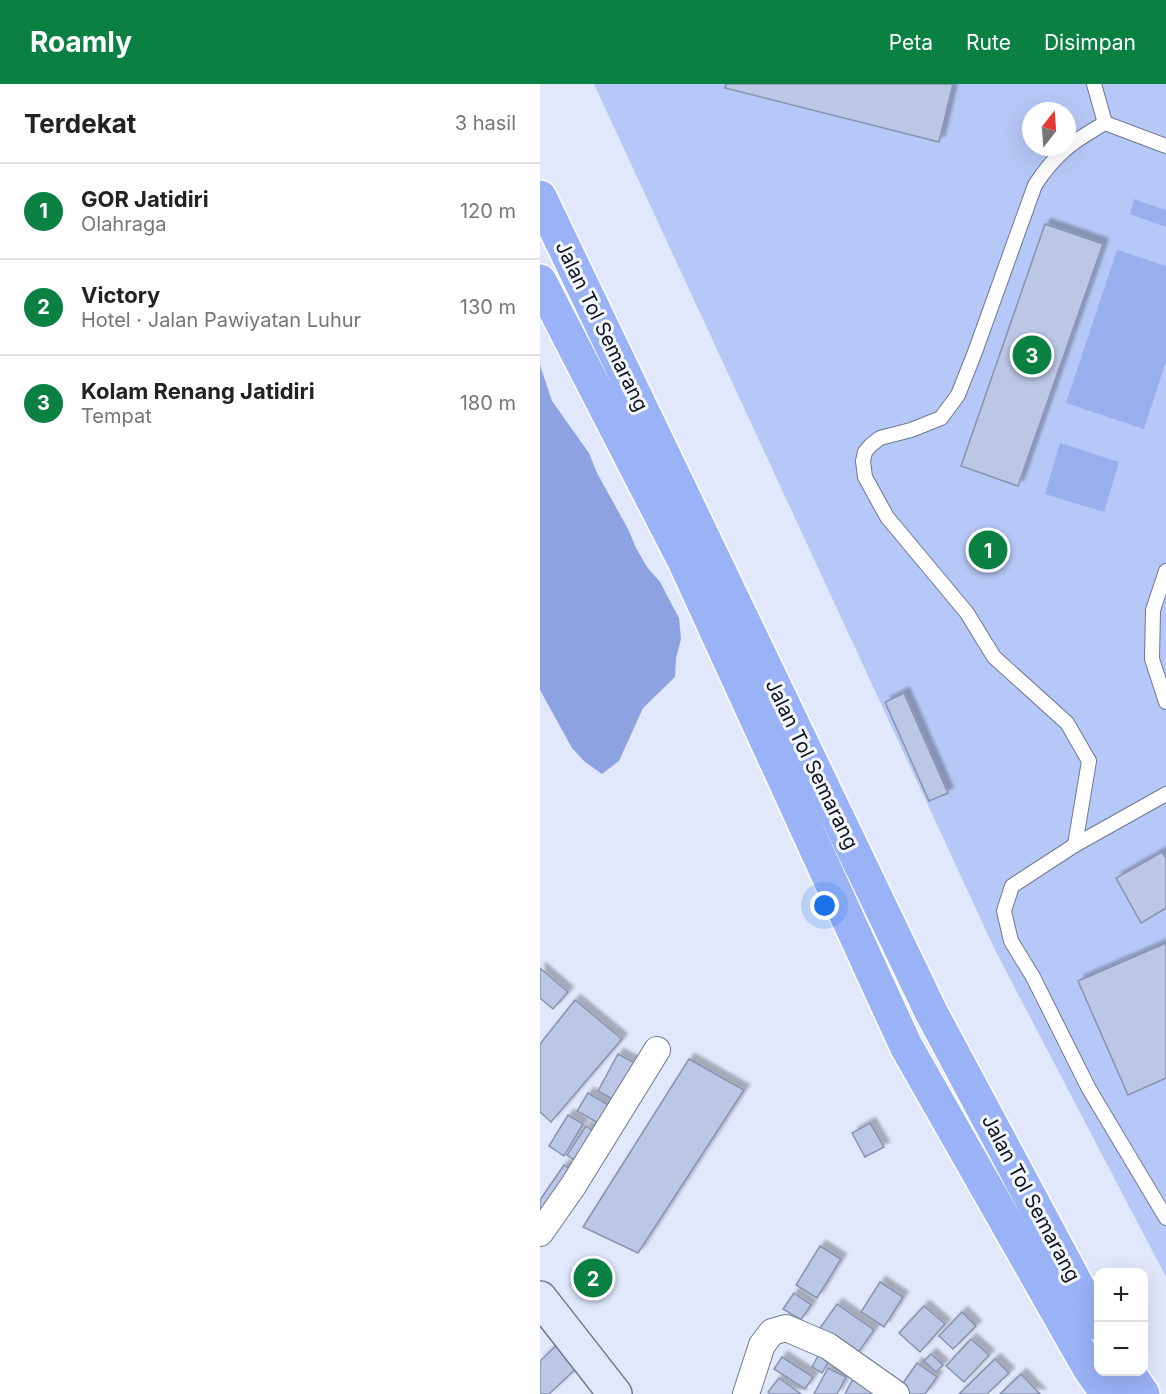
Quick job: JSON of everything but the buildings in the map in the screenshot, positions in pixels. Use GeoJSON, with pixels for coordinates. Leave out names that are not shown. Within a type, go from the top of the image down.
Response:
{"type":"FeatureCollection","features":[{"type":"Feature","properties":{"kind":"highway","name":"Jalan Tol Semarang"},"geometry":{"type":"LineString","coordinates":[[540,197],[931,1012],[1097,1322]]}},
{"type":"Feature","properties":{"kind":"highway","name":"Jalan Tol Semarang"},"geometry":{"type":"LineString","coordinates":[[540,281],[684,561],[906,1046],[1089,1368],[1107,1394]]}},
{"type":"Feature","properties":{"kind":"highway"},"geometry":{"type":"LineString","coordinates":[[1131,1376],[1143,1394]]}},
{"type":"Feature","properties":{"kind":"main road"},"geometry":{"type":"LineString","coordinates":[[540,1298],[615,1394]]}},
{"type":"Feature","properties":{"kind":"street"},"geometry":{"type":"LineString","coordinates":[[540,1233],[573,1186],[657,1050]]}},
{"type":"Feature","properties":{"kind":"street"},"geometry":{"type":"LineString","coordinates":[[746,1394],[762,1345],[772,1332],[786,1328],[828,1346],[896,1394]]}},
{"type":"Feature","properties":{"kind":"lane"},"geometry":{"type":"LineString","coordinates":[[1094,84],[1105,123]]}},
{"type":"Feature","properties":{"kind":"lane"},"geometry":{"type":"LineString","coordinates":[[1105,123],[1166,146]]}},
{"type":"Feature","properties":{"kind":"lane"},"geometry":{"type":"LineString","coordinates":[[1075,845],[1089,761],[1067,723],[994,657],[967,613],[887,516],[865,477],[864,461],[866,452],[880,438],[911,430],[941,418],[958,395],[1035,185],[1050,162],[1077,139],[1105,123]]}},
{"type":"Feature","properties":{"kind":"lane"},"geometry":{"type":"LineString","coordinates":[[1166,571],[1153,610],[1152,659],[1166,702]]}},
{"type":"Feature","properties":{"kind":"lane"},"geometry":{"type":"LineString","coordinates":[[1166,794],[1113,822],[1012,886],[1004,911],[1011,941],[1033,977],[1089,1089],[1166,1218]]}},
{"type":"Feature","properties":{"kind":"shaded area"},"geometry":{"type":"Polygon","coordinates":[[[594,84],[1166,84],[1166,1277],[996,952],[594,84]]]}},
{"type":"Feature","properties":{"kind":"shaded area"},"geometry":{"type":"Polygon","coordinates":[[[1134,199],[1166,210],[1166,227],[1130,214],[1134,199]]]}},
{"type":"Feature","properties":{"kind":"shaded area"},"geometry":{"type":"Polygon","coordinates":[[[1117,250],[1166,266],[1166,361],[1144,429],[1066,403],[1117,250]]]}},
{"type":"Feature","properties":{"kind":"shaded area"},"geometry":{"type":"Polygon","coordinates":[[[540,365],[552,401],[589,453],[636,548],[647,567],[660,582],[679,618],[681,639],[676,658],[675,677],[643,708],[619,761],[602,774],[585,762],[572,748],[540,690],[540,365]]]}},
{"type":"Feature","properties":{"kind":"shaded area"},"geometry":{"type":"Polygon","coordinates":[[[1060,443],[1119,462],[1104,512],[1045,494],[1060,443]]]}},
{"type":"Feature","properties":{"kind":"place","name":"Kolam Renang Jatidiri"},"geometry":{"type":"Point","coordinates":[1032,355]}},
{"type":"Feature","properties":{"kind":"place","name":"GOR Jatidiri"},"geometry":{"type":"Point","coordinates":[988,550]}},
{"type":"Feature","properties":{"kind":"place","name":"Victory"},"geometry":{"type":"Point","coordinates":[593,1278]}}]}
